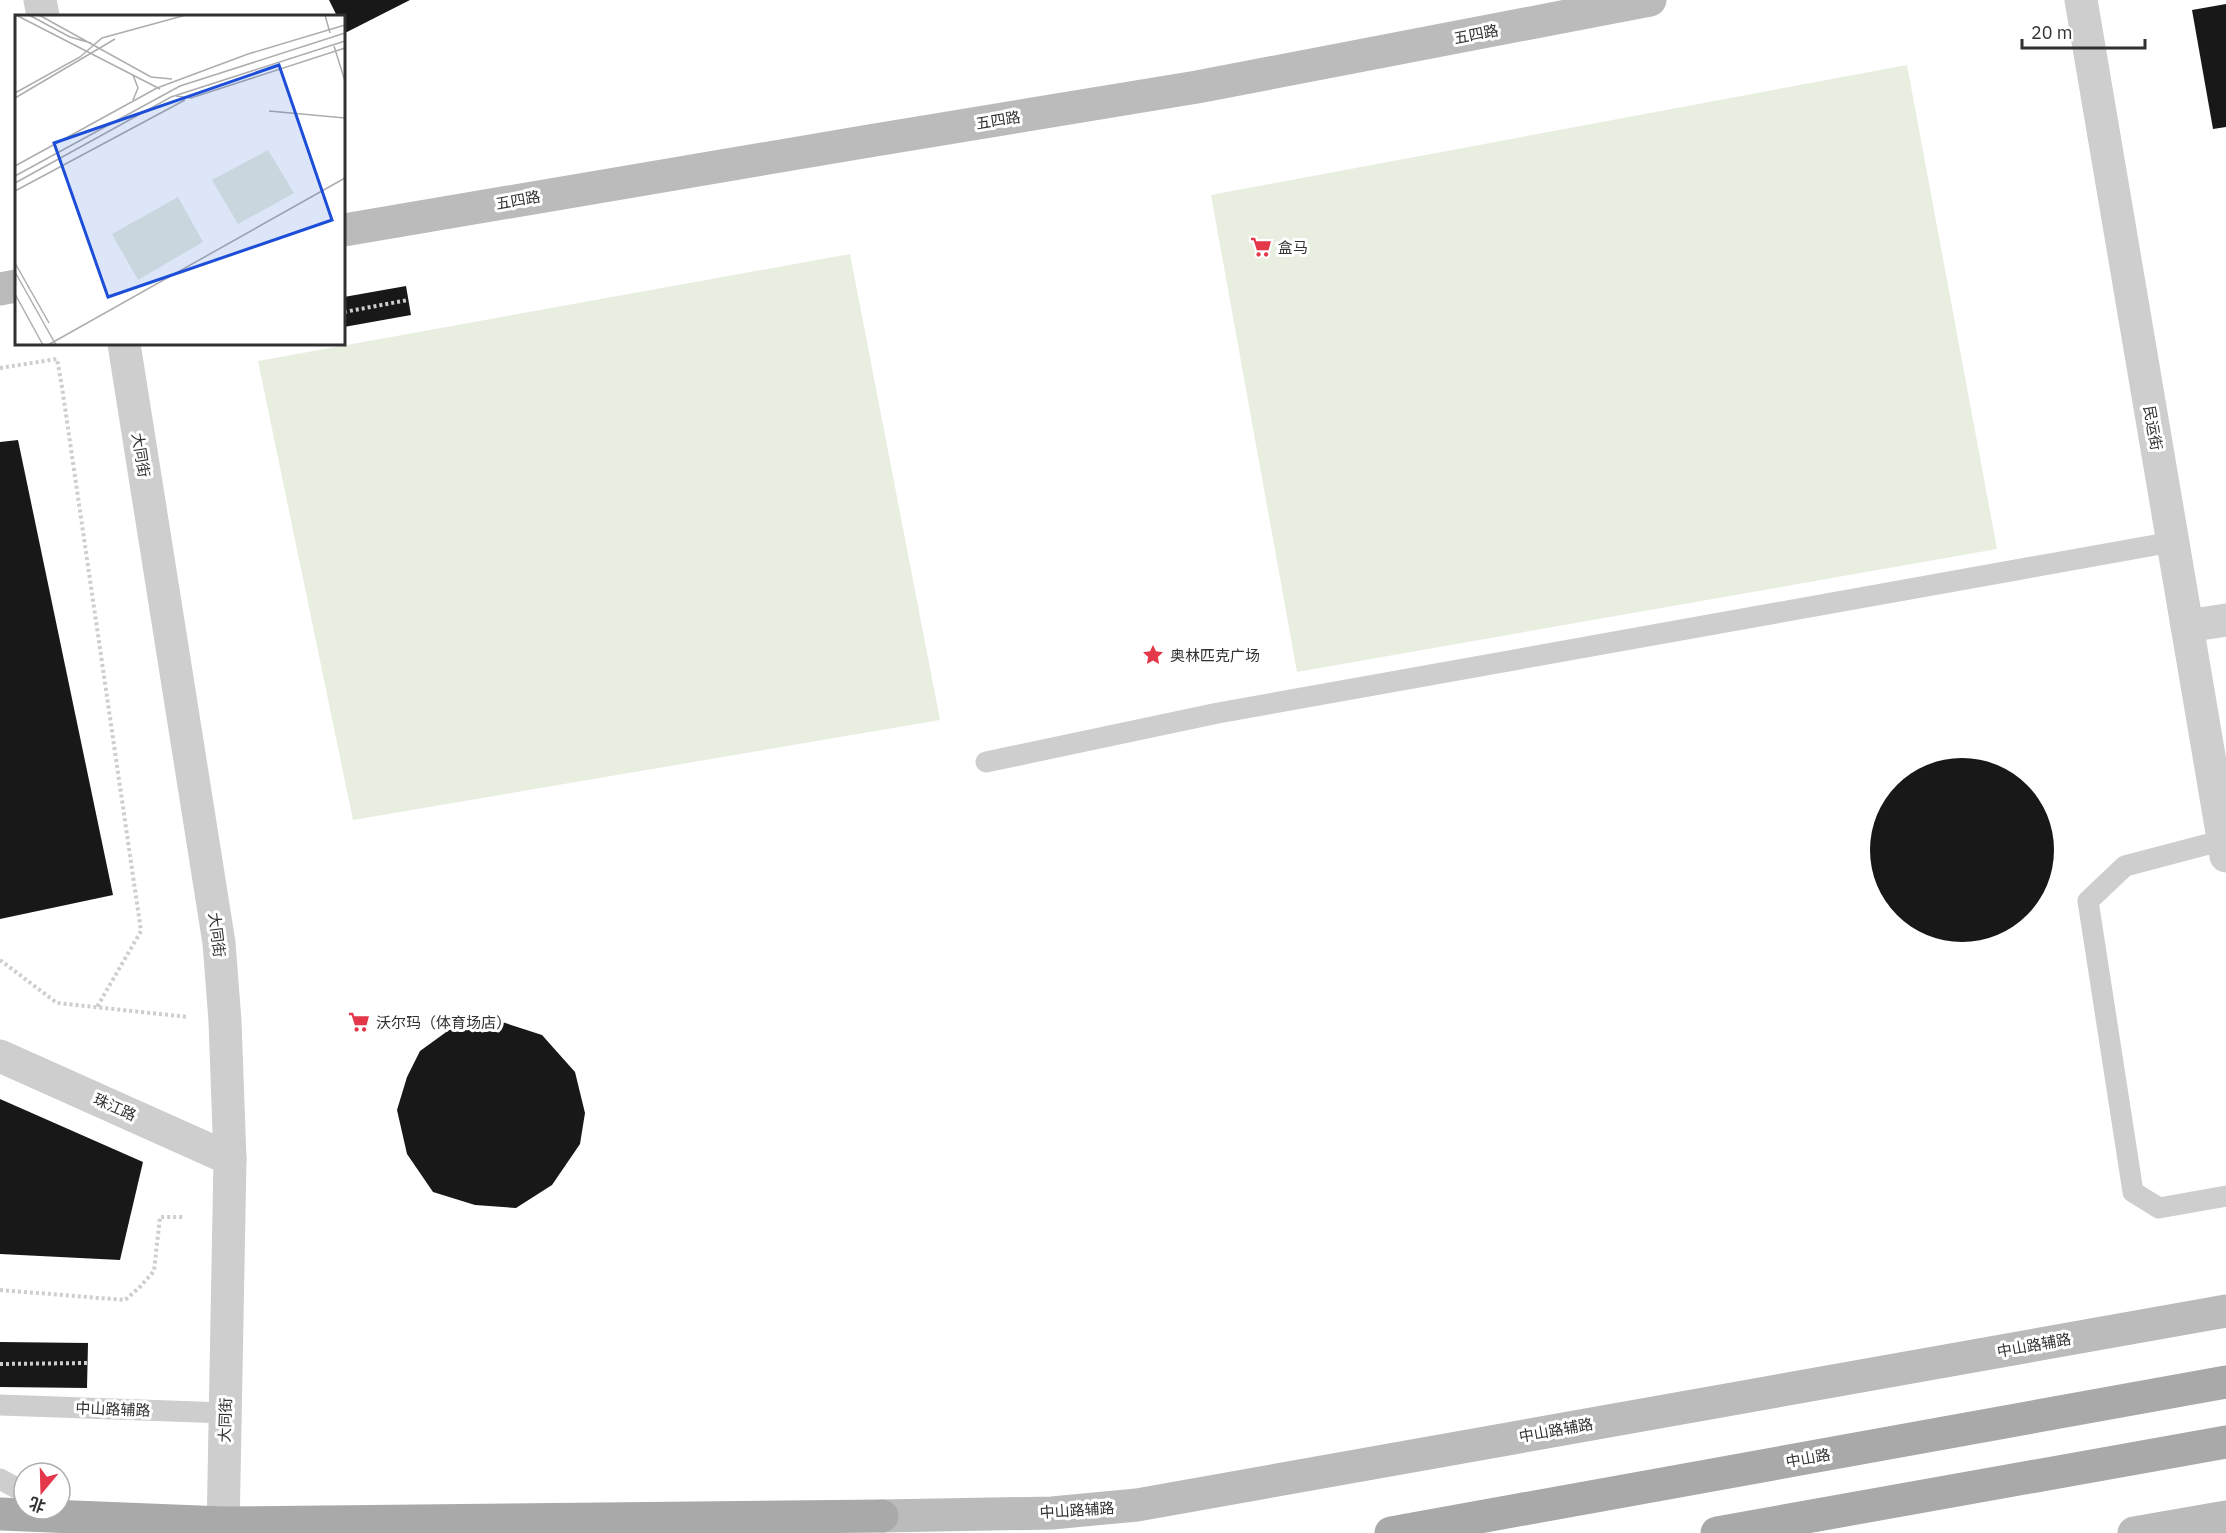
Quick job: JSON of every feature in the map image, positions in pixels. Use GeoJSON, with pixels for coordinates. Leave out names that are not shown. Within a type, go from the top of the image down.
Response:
{"type":"FeatureCollection","features":[{"type":"Feature","properties":{"kind":"main road","name":"五四路"},"geometry":{"type":"LineString","coordinates":[[345,230],[1197,87],[1650,0]]}},
{"type":"Feature","properties":{"kind":"main road"},"geometry":{"type":"LineString","coordinates":[[0,289],[15,286]]}},
{"type":"Feature","properties":{"kind":"main road","name":"中山路辅路"},"geometry":{"type":"LineString","coordinates":[[882,1516],[1052,1513],[1137,1505],[2226,1311]]}},
{"type":"Feature","properties":{"kind":"main road","name":"中山路"},"geometry":{"type":"LineString","coordinates":[[1391,1533],[2226,1382]]}},
{"type":"Feature","properties":{"kind":"main road"},"geometry":{"type":"LineString","coordinates":[[1717,1533],[2226,1442]]}},
{"type":"Feature","properties":{"kind":"main road"},"geometry":{"type":"LineString","coordinates":[[72,1514],[224,1528],[882,1516],[929,1533]]}},
{"type":"Feature","properties":{"kind":"main road"},"geometry":{"type":"LineString","coordinates":[[2134,1533],[2226,1517]]}},
{"type":"Feature","properties":{"kind":"street"},"geometry":{"type":"LineString","coordinates":[[40,0],[43,15]]}},
{"type":"Feature","properties":{"kind":"street","name":"民运街"},"geometry":{"type":"LineString","coordinates":[[2081,0],[2225,848]]}},
{"type":"Feature","properties":{"kind":"street","name":"大同街"},"geometry":{"type":"LineString","coordinates":[[124,345],[219,943],[231,1159],[224,1528]]}},
{"type":"Feature","properties":{"kind":"street"},"geometry":{"type":"LineString","coordinates":[[2187,626],[2226,620]]}},
{"type":"Feature","properties":{"kind":"street","name":"珠江路"},"geometry":{"type":"LineString","coordinates":[[0,1056],[231,1159]]}},
{"type":"Feature","properties":{"kind":"lane"},"geometry":{"type":"LineString","coordinates":[[986,762],[1218,712],[2172,542]]}},
{"type":"Feature","properties":{"kind":"lane"},"geometry":{"type":"LineString","coordinates":[[2225,848],[2124,866],[2088,901],[2133,1192],[2159,1208],[2226,1196]]}},
{"type":"Feature","properties":{"kind":"lane","name":"中山路辅路"},"geometry":{"type":"LineString","coordinates":[[0,1405],[226,1413]]}},
{"type":"Feature","properties":{"kind":"path"},"geometry":{"type":"LineString","coordinates":[[345,312],[408,300]]}},
{"type":"Feature","properties":{"kind":"path"},"geometry":{"type":"LineString","coordinates":[[0,368],[57,359],[62,387],[141,931],[97,1007]]}},
{"type":"Feature","properties":{"kind":"path"},"geometry":{"type":"LineString","coordinates":[[0,960],[57,1003],[225,1021]]}},
{"type":"Feature","properties":{"kind":"path"},"geometry":{"type":"LineString","coordinates":[[0,1290],[125,1300],[139,1288],[153,1270],[160,1217],[183,1217]]}},
{"type":"Feature","properties":{"kind":"path"},"geometry":{"type":"LineString","coordinates":[[0,1364],[88,1363]]}},
{"type":"Feature","properties":{"kind":"shaded area"},"geometry":{"type":"Polygon","coordinates":[[[1907,65],[1997,549],[1297,672],[1211,195],[1907,65]]]}},
{"type":"Feature","properties":{"kind":"shaded area"},"geometry":{"type":"Polygon","coordinates":[[[850,254],[940,720],[353,820],[258,361],[850,254]]]}},
{"type":"Feature","properties":{"kind":"building"},"geometry":{"type":"Polygon","coordinates":[[[329,0],[410,0],[345,33],[345,15],[336,15],[329,0]]]}},
{"type":"Feature","properties":{"kind":"building"},"geometry":{"type":"Polygon","coordinates":[[[2226,4],[2226,127],[2213,129],[2192,10],[2226,4]]]}},
{"type":"Feature","properties":{"kind":"building"},"geometry":{"type":"Polygon","coordinates":[[[406,286],[411,315],[345,327],[345,297],[406,286]]]}},
{"type":"Feature","properties":{"kind":"building"},"geometry":{"type":"Polygon","coordinates":[[[18,440],[113,895],[0,919],[0,442],[18,440]]]}},
{"type":"Feature","properties":{"kind":"building"},"geometry":{"type":"Polygon","coordinates":[[[1962,758],[1980,759],[1997,765],[2013,773],[2027,785],[2039,799],[2047,815],[2053,832],[2053,868],[2047,885],[2039,901],[2027,915],[2013,927],[1997,935],[1980,941],[1962,942],[1944,941],[1927,935],[1911,927],[1897,915],[1885,901],[1877,885],[1871,868],[1870,850],[1871,832],[1877,815],[1885,799],[1897,785],[1911,773],[1927,765],[1944,759],[1962,758]]]}},
{"type":"Feature","properties":{"kind":"building"},"geometry":{"type":"Polygon","coordinates":[[[496,1020],[542,1035],[575,1072],[585,1113],[580,1144],[552,1185],[516,1208],[475,1205],[433,1192],[407,1154],[397,1110],[407,1077],[420,1051],[449,1030],[496,1020]]]}},
{"type":"Feature","properties":{"kind":"building"},"geometry":{"type":"Polygon","coordinates":[[[0,1099],[143,1162],[120,1260],[0,1254],[0,1099]]]}},
{"type":"Feature","properties":{"kind":"building"},"geometry":{"type":"Polygon","coordinates":[[[0,1342],[88,1343],[87,1388],[0,1387],[0,1342]]]}},
{"type":"Feature","properties":{"kind":"place","name":"盒马"},"geometry":{"type":"Point","coordinates":[1261,247]}},
{"type":"Feature","properties":{"kind":"place","name":"奥林匹克广场"},"geometry":{"type":"Point","coordinates":[1153,655]}},
{"type":"Feature","properties":{"kind":"place","name":"沃尔玛（体育场店）"},"geometry":{"type":"Point","coordinates":[359,1022]}}]}
